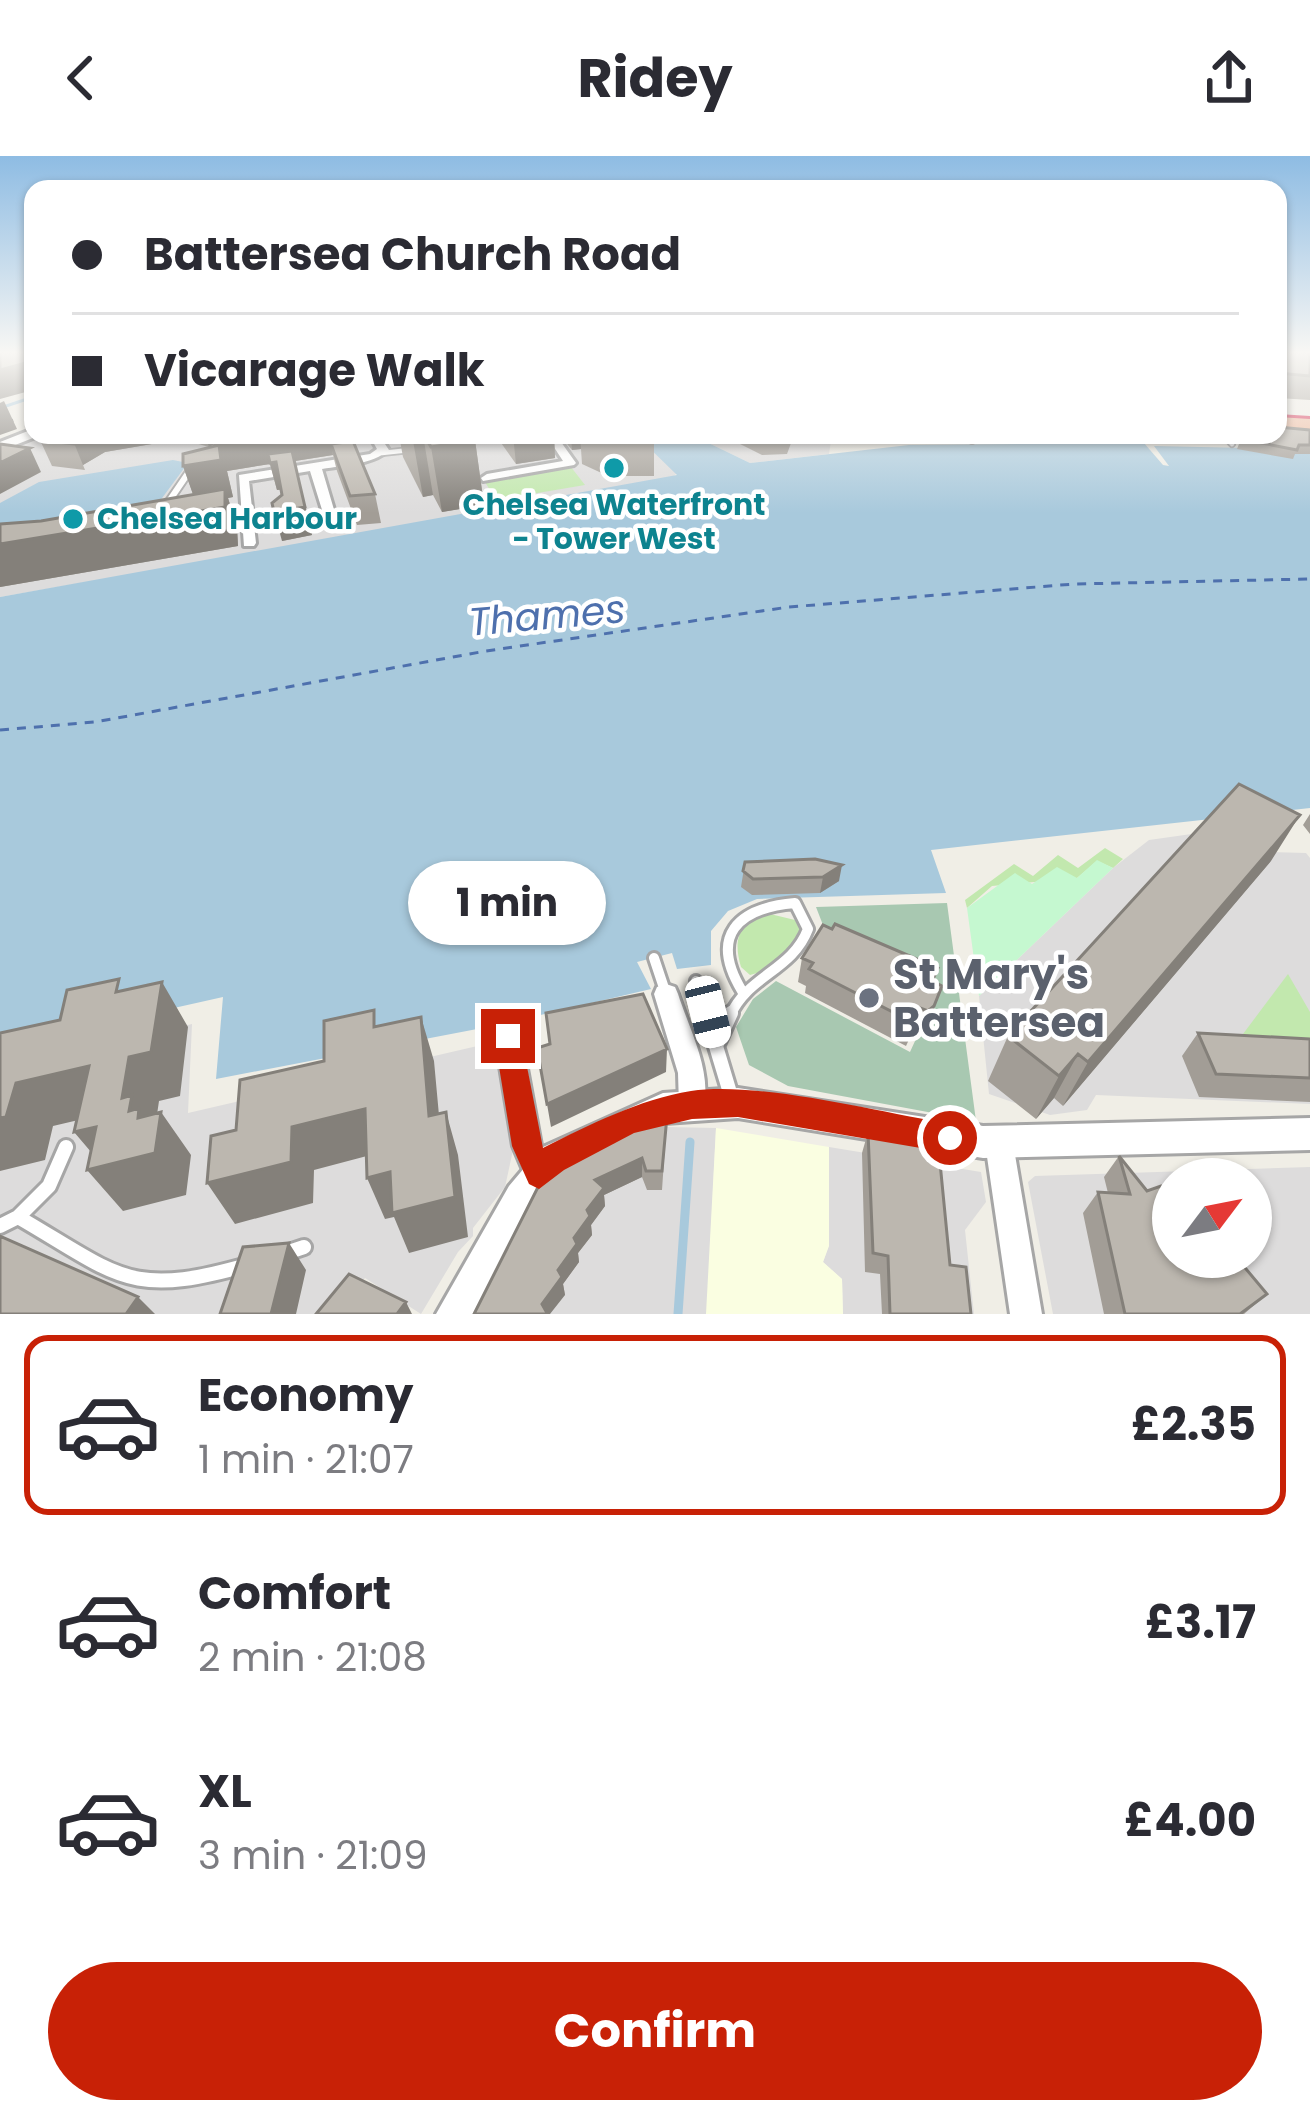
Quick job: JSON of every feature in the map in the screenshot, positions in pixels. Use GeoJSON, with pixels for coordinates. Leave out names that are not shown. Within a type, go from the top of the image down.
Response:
{"type":"FeatureCollection","features":[{"type":"Feature","properties":{"kind":"street"},"geometry":{"type":"LineString","coordinates":[[248,536],[239,481],[382,453],[378,444]]}},
{"type":"Feature","properties":{"kind":"street"},"geometry":{"type":"LineString","coordinates":[[558,444],[570,458]]}},
{"type":"Feature","properties":{"kind":"street"},"geometry":{"type":"LineString","coordinates":[[570,458],[588,455]]}},
{"type":"Feature","properties":{"kind":"street"},"geometry":{"type":"LineString","coordinates":[[487,478],[566,465],[570,458]]}},
{"type":"Feature","properties":{"kind":"street"},"geometry":{"type":"LineString","coordinates":[[315,466],[329,513]]}},
{"type":"Feature","properties":{"kind":"street"},"geometry":{"type":"LineString","coordinates":[[666,994],[691,1073],[692,1105]]}},
{"type":"Feature","properties":{"kind":"street"},"geometry":{"type":"LineString","coordinates":[[508,1036],[527,1146],[539,1174]]}},
{"type":"Feature","properties":{"kind":"street"},"geometry":{"type":"LineString","coordinates":[[454,1314],[539,1174],[553,1159],[629,1120],[692,1105],[734,1103],[917,1135],[999,1143],[1310,1134]]}},
{"type":"Feature","properties":{"kind":"street"},"geometry":{"type":"LineString","coordinates":[[999,1143],[1026,1314]]}},
{"type":"Feature","properties":{"kind":"lane"},"geometry":{"type":"LineString","coordinates":[[382,453],[422,448]]}},
{"type":"Feature","properties":{"kind":"lane"},"geometry":{"type":"LineString","coordinates":[[157,520],[199,456]]}},
{"type":"Feature","properties":{"kind":"lane"},"geometry":{"type":"LineString","coordinates":[[182,485],[199,482]]}},
{"type":"Feature","properties":{"kind":"lane"},"geometry":{"type":"LineString","coordinates":[[248,536],[282,523]]}},
{"type":"Feature","properties":{"kind":"lane"},"geometry":{"type":"LineString","coordinates":[[716,1046],[742,991],[790,964],[803,944],[808,929],[795,903],[745,915],[733,923],[726,944],[734,981],[742,991]]}},
{"type":"Feature","properties":{"kind":"lane"},"geometry":{"type":"LineString","coordinates":[[654,958],[666,994]]}},
{"type":"Feature","properties":{"kind":"lane"},"geometry":{"type":"LineString","coordinates":[[696,981],[734,1103]]}},
{"type":"Feature","properties":{"kind":"lane"},"geometry":{"type":"LineString","coordinates":[[0,1226],[18,1217],[49,1186],[66,1147]]}},
{"type":"Feature","properties":{"kind":"lane"},"geometry":{"type":"LineString","coordinates":[[18,1217],[106,1274],[152,1286],[188,1285],[304,1247]]}},
{"type":"Feature","properties":{"kind":"shaded area","name":"Chelsea Harbour"},"geometry":{"type":"Polygon","coordinates":[[[24,442],[646,444],[677,473],[671,479],[564,499],[0,597],[0,452],[24,442]]]}},
{"type":"Feature","properties":{"kind":"shaded area"},"geometry":{"type":"Polygon","coordinates":[[[711,444],[831,444],[829,454],[750,463],[711,444]]]}},
{"type":"Feature","properties":{"kind":"shaded area"},"geometry":{"type":"Polygon","coordinates":[[[1227,829],[1269,852],[1306,853],[1310,858],[1310,1104],[1096,1095],[1087,1110],[1050,1115],[989,1094],[979,996],[1113,868],[1149,840],[1227,829]]]}},
{"type":"Feature","properties":{"kind":"shaded area"},"geometry":{"type":"Polygon","coordinates":[[[947,903],[976,1121],[788,1086],[749,1065],[736,1027],[753,999],[776,981],[910,1052],[937,993],[828,938],[816,907],[947,903]]]}},
{"type":"Feature","properties":{"kind":"shaded area"},"geometry":{"type":"Polygon","coordinates":[[[192,1024],[188,1113],[499,1041],[513,1150],[505,1187],[473,1228],[473,1236],[458,1252],[421,1314],[365,1278],[337,1314],[0,1314],[0,1070],[192,1024]]]}},
{"type":"Feature","properties":{"kind":"shaded area"},"geometry":{"type":"Polygon","coordinates":[[[667,1127],[716,1128],[707,1314],[485,1314],[667,1127]]]}},
{"type":"Feature","properties":{"kind":"shaded area"},"geometry":{"type":"Polygon","coordinates":[[[716,1128],[829,1147],[829,1246],[823,1262],[842,1279],[843,1314],[706,1314],[716,1128]]]}},
{"type":"Feature","properties":{"kind":"shaded area"},"geometry":{"type":"Polygon","coordinates":[[[829,1147],[981,1172],[986,1202],[965,1230],[974,1314],[843,1314],[842,1279],[823,1262],[829,1245],[829,1147]]]}},
{"type":"Feature","properties":{"kind":"shaded area"},"geometry":{"type":"Polygon","coordinates":[[[1310,1167],[1310,1314],[1053,1314],[1028,1182],[1035,1176],[1152,1172],[1152,1278],[1272,1278],[1272,1168],[1310,1167]]]}},
{"type":"Feature","properties":{"kind":"green space"},"geometry":{"type":"Polygon","coordinates":[[[571,467],[585,485],[496,500],[485,482],[571,467]]]}},
{"type":"Feature","properties":{"kind":"green space"},"geometry":{"type":"Polygon","coordinates":[[[1105,848],[1123,859],[1113,868],[1097,861],[1077,878],[992,886],[967,908],[965,900],[1014,864],[1033,876],[1058,855],[1078,868],[1105,848]]]}},
{"type":"Feature","properties":{"kind":"green space"},"geometry":{"type":"Polygon","coordinates":[[[1097,860],[1113,868],[979,996],[967,908],[1015,873],[1032,884],[1057,867],[1077,878],[1097,860]]]}},
{"type":"Feature","properties":{"kind":"green space"},"geometry":{"type":"Polygon","coordinates":[[[766,913],[795,920],[801,930],[783,960],[750,975],[741,967],[738,941],[749,922],[766,913]]]}},
{"type":"Feature","properties":{"kind":"green space"},"geometry":{"type":"Polygon","coordinates":[[[1288,974],[1310,1012],[1310,1057],[1234,1046],[1288,974]]]}},
{"type":"Feature","properties":{"kind":"water","name":"Thames"},"geometry":{"type":"Polygon","coordinates":[[[1287,427],[1310,429],[1310,808],[931,850],[946,893],[757,899],[728,911],[711,931],[711,965],[677,969],[672,953],[637,962],[651,989],[498,1025],[216,1079],[223,997],[0,1047],[0,597],[677,475],[645,444],[711,444],[750,463],[909,445],[1145,444],[1169,466],[1154,446],[1247,448],[1244,444],[1287,444],[1287,427]]]}},
{"type":"Feature","properties":{"kind":"water","name":"Chelsea Harbour"},"geometry":{"type":"Polygon","coordinates":[[[173,460],[188,463],[134,536],[0,554],[0,503],[39,482],[173,460]]]}},
{"type":"Feature","properties":{"kind":"building"},"geometry":{"type":"Polygon","coordinates":[[[1287,428],[1310,430],[1310,445],[1299,445],[1297,450],[1266,444],[1287,444],[1287,428]]]}},
{"type":"Feature","properties":{"kind":"building"},"geometry":{"type":"Polygon","coordinates":[[[0,444],[30,448],[0,463],[0,444]]]}},
{"type":"Feature","properties":{"kind":"building"},"geometry":{"type":"Polygon","coordinates":[[[331,444],[354,444],[375,494],[350,496],[331,444]]]}},
{"type":"Feature","properties":{"kind":"building"},"geometry":{"type":"Polygon","coordinates":[[[219,445],[221,460],[183,466],[183,454],[219,445]]]}},
{"type":"Feature","properties":{"kind":"building"},"geometry":{"type":"Polygon","coordinates":[[[292,451],[305,507],[274,512],[272,503],[282,495],[276,462],[270,463],[268,454],[292,451]]]}},
{"type":"Feature","properties":{"kind":"building"},"geometry":{"type":"Polygon","coordinates":[[[225,489],[225,507],[0,544],[0,524],[225,489]]]}},
{"type":"Feature","properties":{"kind":"building"},"geometry":{"type":"Polygon","coordinates":[[[1239,784],[1300,815],[1088,1062],[1078,1054],[1059,1076],[1008,1036],[1239,784]]]}},
{"type":"Feature","properties":{"kind":"building"},"geometry":{"type":"Polygon","coordinates":[[[815,859],[842,865],[823,877],[753,879],[743,871],[745,862],[815,859]]]}},
{"type":"Feature","properties":{"kind":"building"},"geometry":{"type":"Polygon","coordinates":[[[835,924],[938,968],[932,981],[942,986],[934,1006],[928,1011],[920,1008],[914,1023],[809,969],[813,963],[802,958],[823,925],[832,929],[835,924]]]}},
{"type":"Feature","properties":{"kind":"building"},"geometry":{"type":"Polygon","coordinates":[[[119,979],[116,992],[162,982],[151,1052],[129,1057],[122,1098],[132,1095],[129,1111],[139,1108],[138,1118],[161,1112],[155,1153],[87,1170],[96,1127],[74,1132],[89,1066],[16,1083],[6,1117],[0,1118],[0,1033],[60,1020],[67,990],[119,979]]]}},
{"type":"Feature","properties":{"kind":"building"},"geometry":{"type":"Polygon","coordinates":[[[643,994],[667,1049],[547,1104],[537,1048],[550,1044],[546,1013],[643,994]]]}},
{"type":"Feature","properties":{"kind":"building"},"geometry":{"type":"Polygon","coordinates":[[[374,1010],[374,1027],[421,1017],[429,1116],[446,1112],[455,1197],[392,1213],[390,1172],[367,1178],[365,1109],[292,1127],[291,1162],[207,1183],[211,1136],[236,1130],[240,1080],[324,1061],[324,1021],[374,1010]]]}},
{"type":"Feature","properties":{"kind":"building"},"geometry":{"type":"Polygon","coordinates":[[[1198,1033],[1310,1039],[1310,1078],[1216,1074],[1198,1033]]]}},
{"type":"Feature","properties":{"kind":"building"},"geometry":{"type":"Polygon","coordinates":[[[648,1116],[667,1116],[662,1171],[646,1171],[642,1158],[595,1180],[604,1188],[587,1210],[590,1216],[574,1238],[577,1244],[558,1270],[562,1277],[542,1304],[547,1313],[474,1314],[537,1189],[565,1155],[648,1116]]]}},
{"type":"Feature","properties":{"kind":"building"},"geometry":{"type":"Polygon","coordinates":[[[868,1132],[938,1142],[950,1265],[966,1267],[971,1314],[890,1314],[888,1256],[873,1253],[868,1132]]]}},
{"type":"Feature","properties":{"kind":"building"},"geometry":{"type":"Polygon","coordinates":[[[1119,1156],[1147,1191],[1152,1189],[1152,1278],[1254,1278],[1267,1294],[1240,1314],[1125,1314],[1098,1192],[1130,1194],[1119,1156]]]}},
{"type":"Feature","properties":{"kind":"building"},"geometry":{"type":"Polygon","coordinates":[[[0,1236],[138,1297],[126,1314],[0,1314],[0,1236]]]}},
{"type":"Feature","properties":{"kind":"building"},"geometry":{"type":"Polygon","coordinates":[[[289,1243],[271,1314],[220,1314],[243,1247],[289,1243]]]}},
{"type":"Feature","properties":{"kind":"building"},"geometry":{"type":"Polygon","coordinates":[[[349,1274],[406,1302],[397,1314],[316,1314],[349,1274]]]}},
{"type":"Feature","properties":{"kind":"waterway"},"geometry":{"type":"LineString","coordinates":[[0,408],[9,405]]}},
{"type":"Feature","properties":{"kind":"waterway"},"geometry":{"type":"LineString","coordinates":[[678,1314],[690,1142]]}},
{"type":"Feature","properties":{"kind":"ferry route"},"geometry":{"type":"LineString","coordinates":[[0,730],[95,722],[486,651],[789,607],[1074,584],[1310,579]]}},
{"type":"Feature","properties":{"kind":"railway"},"geometry":{"type":"LineString","coordinates":[[0,425],[24,416]]}},
{"type":"Feature","properties":{"kind":"place","name":"Chelsea Waterfront - Tower West"},"geometry":{"type":"Point","coordinates":[614,468]}},
{"type":"Feature","properties":{"kind":"place","name":"Chelsea Harbour"},"geometry":{"type":"Point","coordinates":[73,519]}},
{"type":"Feature","properties":{"kind":"place","name":"St Mary's Battersea"},"geometry":{"type":"Point","coordinates":[869,998]}},
{"type":"Feature","properties":{"kind":"route"},"geometry":{"type":"LineString","coordinates":[[508,1036],[527,1146],[539,1174],[553,1159],[629,1120],[663,1108],[692,1105],[738,1103],[950,1138]]}}]}
